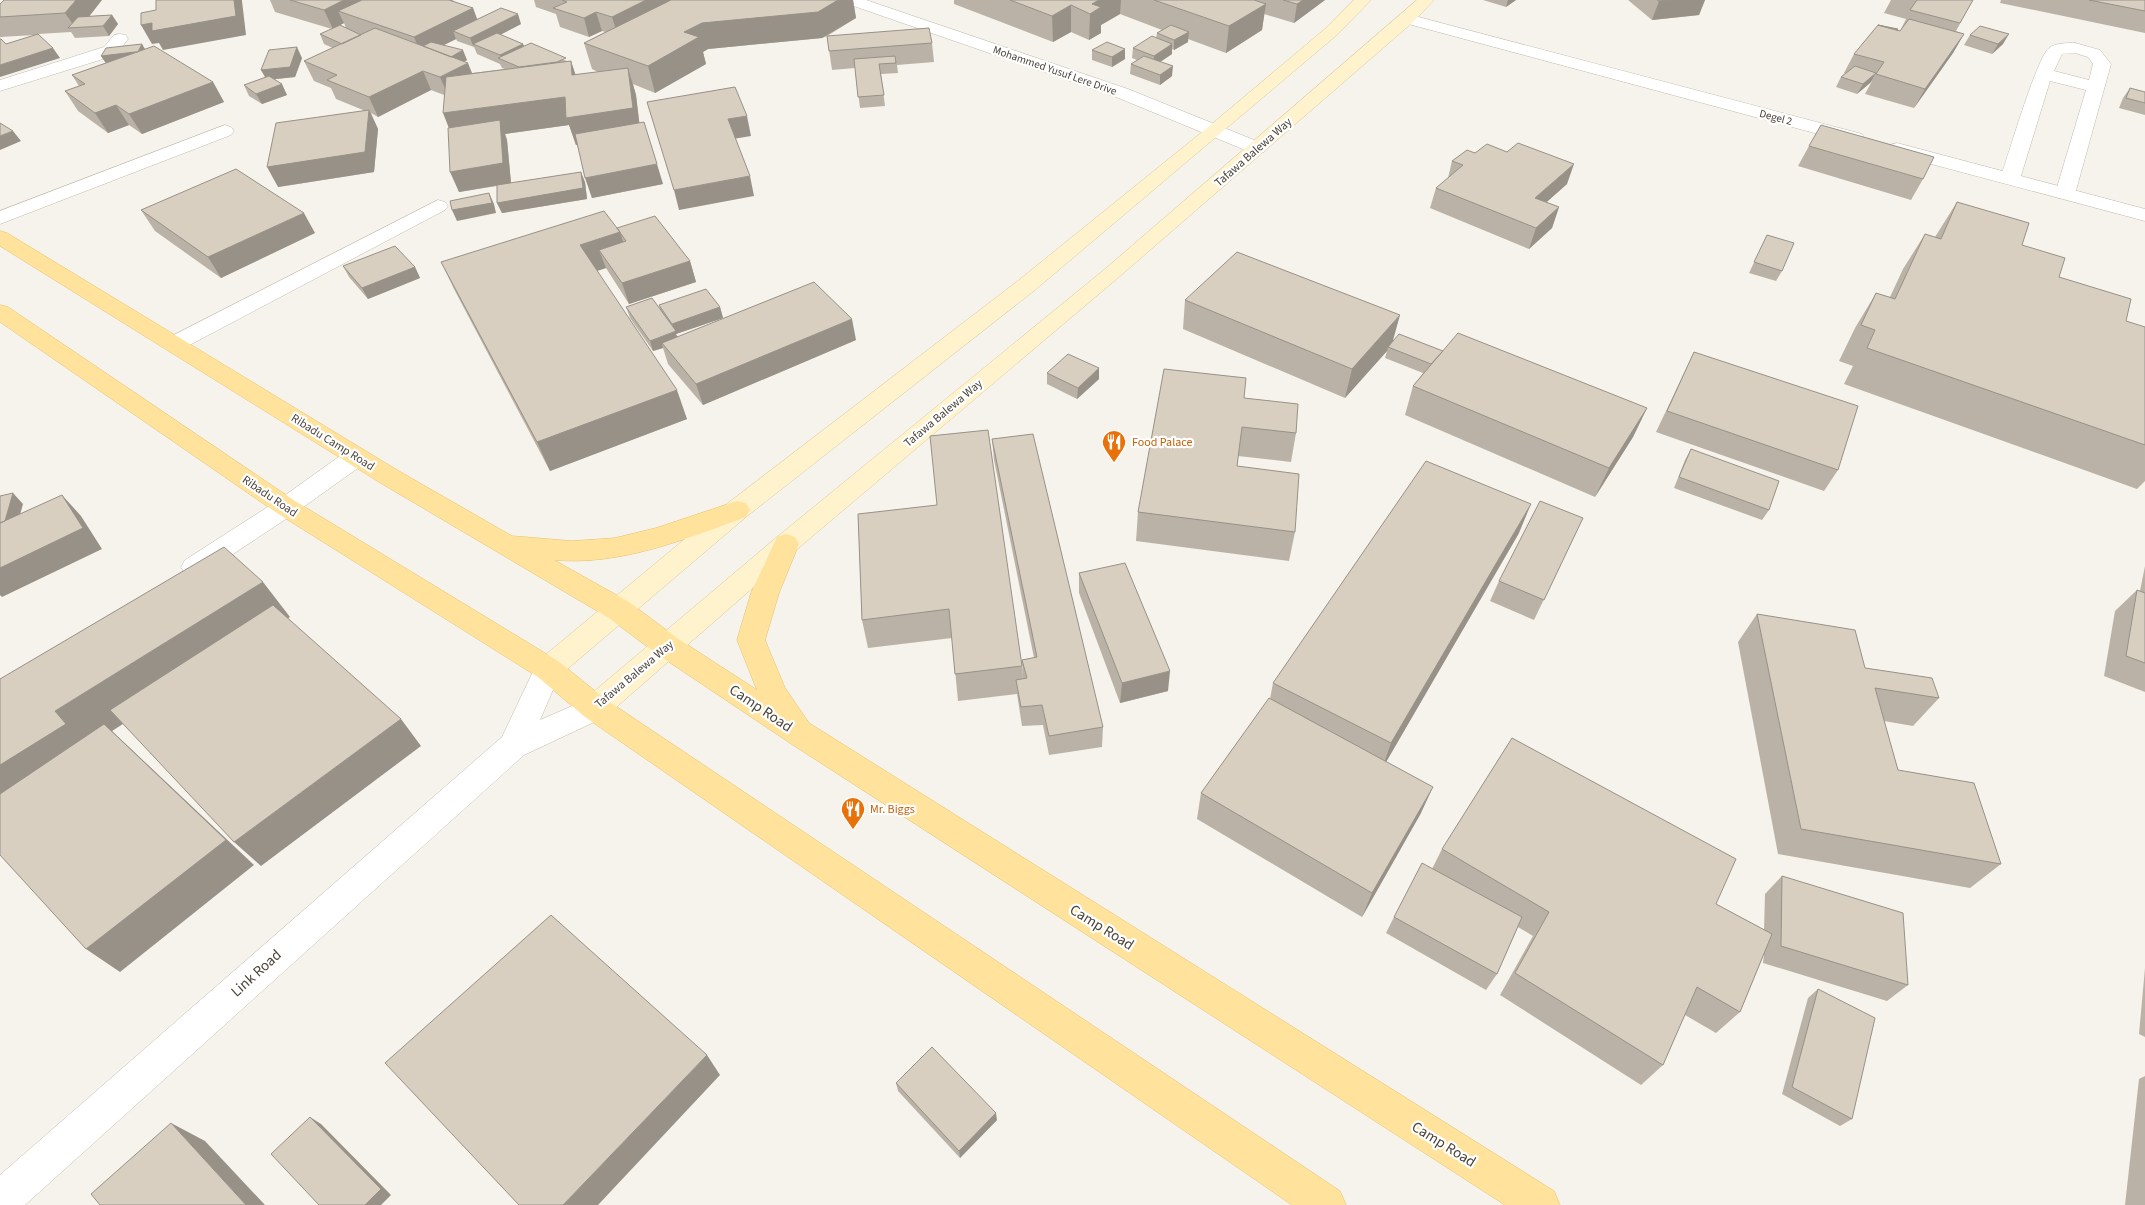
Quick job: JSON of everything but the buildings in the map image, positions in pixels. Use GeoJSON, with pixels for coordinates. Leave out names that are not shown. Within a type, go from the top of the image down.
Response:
{"type":"FeatureCollection","features":[{"type":"Feature","properties":{"kind":"main road"},"geometry":{"type":"LineString","coordinates":[[1326,1205],[595,708],[548,669],[737,510],[1027,285],[1332,31],[1362,0]]}},
{"type":"Feature","properties":{"kind":"main road","name":"Tafawa Balewa Way"},"geometry":{"type":"LineString","coordinates":[[595,708],[786,544],[1112,273],[1407,19],[1426,0]]}},
{"type":"Feature","properties":{"kind":"main road","name":"Ribadu Camp Road"},"geometry":{"type":"LineString","coordinates":[[0,236],[356,457],[619,610],[667,646]]}},
{"type":"Feature","properties":{"kind":"main road","name":"Ribadu Road"},"geometry":{"type":"LineString","coordinates":[[0,312],[286,507],[548,669]]}},
{"type":"Feature","properties":{"kind":"main road"},"geometry":{"type":"LineString","coordinates":[[504,544],[572,551],[612,547],[680,531],[737,510]]}},
{"type":"Feature","properties":{"kind":"main road"},"geometry":{"type":"LineString","coordinates":[[786,544],[765,593],[750,640],[773,694],[804,736]]}},
{"type":"Feature","properties":{"kind":"main road","name":"Camp Road"},"geometry":{"type":"LineString","coordinates":[[667,646],[804,736],[1540,1205]]}},
{"type":"Feature","properties":{"kind":"street","name":"Mohammed Yusuf Lere Drive"},"geometry":{"type":"LineString","coordinates":[[850,0],[1122,93],[1213,132],[1256,148]]}},
{"type":"Feature","properties":{"kind":"street","name":"Degel 2"},"geometry":{"type":"LineString","coordinates":[[1407,19],[2145,216]]}},
{"type":"Feature","properties":{"kind":"street"},"geometry":{"type":"LineString","coordinates":[[0,86],[110,51],[120,39]]}},
{"type":"Feature","properties":{"kind":"street"},"geometry":{"type":"LineString","coordinates":[[2010,179],[2044,74],[2055,51],[2062,47],[2073,47],[2089,51],[2100,58],[2102,64],[2065,194]]}},
{"type":"Feature","properties":{"kind":"street"},"geometry":{"type":"LineString","coordinates":[[2044,74],[2096,87]]}},
{"type":"Feature","properties":{"kind":"street"},"geometry":{"type":"LineString","coordinates":[[0,218],[225,131]]}},
{"type":"Feature","properties":{"kind":"street"},"geometry":{"type":"LineString","coordinates":[[174,344],[438,206]]}},
{"type":"Feature","properties":{"kind":"street"},"geometry":{"type":"LineString","coordinates":[[172,581],[286,507],[356,457]]}},
{"type":"Feature","properties":{"kind":"street"},"geometry":{"type":"LineString","coordinates":[[513,746],[548,669]]}},
{"type":"Feature","properties":{"kind":"street","name":"Tafawa Balewa Way"},"geometry":{"type":"LineString","coordinates":[[513,746],[595,708]]}},
{"type":"Feature","properties":{"kind":"street","name":"Link Road"},"geometry":{"type":"LineString","coordinates":[[0,1201],[513,746]]}},
{"type":"Feature","properties":{"kind":"place","name":"Food Palace"},"geometry":{"type":"Point","coordinates":[1114,463]}},
{"type":"Feature","properties":{"kind":"place","name":"Mr. Biggs"},"geometry":{"type":"Point","coordinates":[853,830]}}]}
